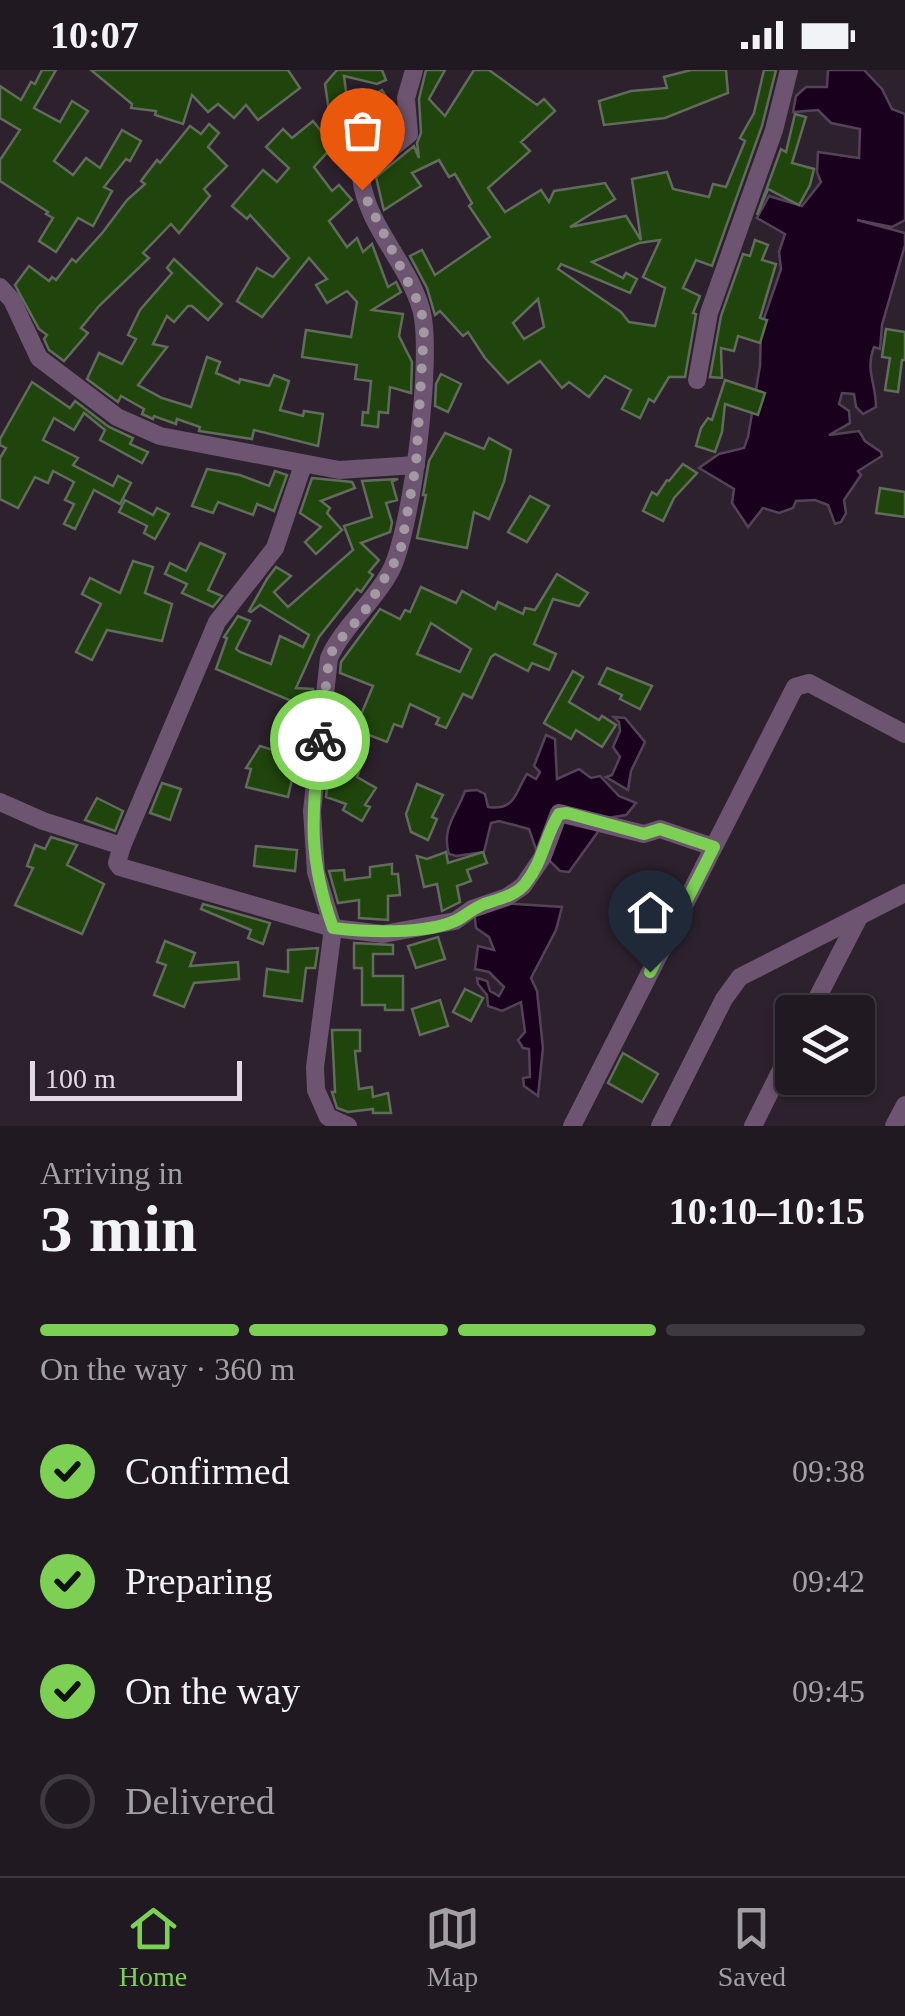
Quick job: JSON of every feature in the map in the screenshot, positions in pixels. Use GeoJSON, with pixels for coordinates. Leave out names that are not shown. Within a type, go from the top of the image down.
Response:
{"type":"FeatureCollection","features":[{"type":"Feature","properties":{"kind":"street"},"geometry":{"type":"LineString","coordinates":[[348,1126],[328,1117],[316,1090],[315,1067],[333,928],[316,872],[312,812],[329,658],[335,645],[363,614],[400,553],[416,465],[424,330],[421,308],[369,208],[360,178],[409,134],[406,98],[414,70]]}},
{"type":"Feature","properties":{"kind":"street"},"geometry":{"type":"LineString","coordinates":[[697,380],[709,314],[774,130],[789,70]]}},
{"type":"Feature","properties":{"kind":"street"},"geometry":{"type":"LineString","coordinates":[[0,288],[12,300],[39,358],[117,418],[160,436],[303,465],[339,470],[416,465]]}},
{"type":"Feature","properties":{"kind":"street"},"geometry":{"type":"LineString","coordinates":[[303,465],[275,548],[218,622],[117,864],[333,928],[383,934],[455,921],[472,909],[508,897],[524,886],[542,858],[559,814],[644,834],[660,829],[714,847]]}},
{"type":"Feature","properties":{"kind":"street"},"geometry":{"type":"LineString","coordinates":[[572,1126],[798,684],[809,682],[905,734]]}},
{"type":"Feature","properties":{"kind":"street"},"geometry":{"type":"LineString","coordinates":[[0,802],[122,846]]}},
{"type":"Feature","properties":{"kind":"street"},"geometry":{"type":"LineString","coordinates":[[660,1126],[724,999],[740,976],[905,893]]}},
{"type":"Feature","properties":{"kind":"street"},"geometry":{"type":"LineString","coordinates":[[819,995],[859,917]]}},
{"type":"Feature","properties":{"kind":"street"},"geometry":{"type":"LineString","coordinates":[[753,1126],[775,1082]]}},
{"type":"Feature","properties":{"kind":"street"},"geometry":{"type":"LineString","coordinates":[[894,1126],[905,1105]]}},
{"type":"Feature","properties":{"kind":"shaded area"},"geometry":{"type":"Polygon","coordinates":[[[828,70],[864,70],[882,89],[892,109],[905,114],[905,220],[892,227],[857,220],[905,233],[882,325],[880,349],[874,347],[872,355],[876,407],[863,414],[856,407],[854,394],[842,393],[839,404],[849,411],[850,423],[829,435],[859,431],[882,456],[858,471],[861,475],[844,500],[846,513],[841,522],[835,524],[828,505],[815,500],[796,501],[793,508],[779,513],[763,508],[748,527],[732,503],[734,489],[699,468],[719,454],[744,448],[748,437],[760,366],[761,327],[781,269],[779,252],[785,234],[757,218],[769,196],[802,206],[821,182],[818,152],[859,158],[860,129],[831,123],[818,110],[793,112],[796,96],[806,87],[827,87],[828,70]]]}},
{"type":"Feature","properties":{"kind":"shaded area"},"geometry":{"type":"Polygon","coordinates":[[[614,717],[625,718],[645,742],[631,771],[628,790],[606,777],[612,775],[620,757],[613,747],[620,731],[614,717]]]}},
{"type":"Feature","properties":{"kind":"shaded area"},"geometry":{"type":"Polygon","coordinates":[[[546,735],[555,739],[557,779],[579,769],[591,778],[600,776],[619,796],[636,803],[626,815],[608,818],[569,872],[560,871],[538,855],[529,829],[499,821],[491,823],[484,852],[449,854],[448,829],[465,791],[485,794],[488,807],[509,803],[527,774],[536,779],[540,772],[534,766],[546,735]]]}},
{"type":"Feature","properties":{"kind":"shaded area"},"geometry":{"type":"Polygon","coordinates":[[[499,903],[562,907],[556,930],[531,978],[537,991],[543,1048],[538,1096],[524,1086],[523,1078],[530,1077],[529,1049],[523,1048],[518,1040],[525,1032],[521,1002],[502,1011],[488,1006],[487,995],[478,984],[477,978],[487,981],[490,991],[499,996],[504,987],[489,972],[475,969],[478,946],[494,950],[489,937],[476,928],[474,910],[499,903]]]}},
{"type":"Feature","properties":{"kind":"building"},"geometry":{"type":"Polygon","coordinates":[[[42,70],[56,70],[34,108],[60,122],[72,101],[88,111],[54,161],[73,175],[86,158],[100,168],[122,130],[141,141],[130,161],[126,159],[104,187],[112,191],[93,226],[78,218],[56,252],[39,241],[53,218],[0,181],[0,160],[20,130],[0,118],[0,86],[21,100],[42,70]]]}},
{"type":"Feature","properties":{"kind":"building"},"geometry":{"type":"Polygon","coordinates":[[[91,70],[288,70],[300,88],[258,120],[246,105],[234,118],[218,104],[208,112],[192,95],[183,124],[155,115],[156,111],[131,108],[132,104],[91,70]]]}},
{"type":"Feature","properties":{"kind":"building"},"geometry":{"type":"Polygon","coordinates":[[[337,70],[382,70],[386,80],[377,84],[344,76],[349,115],[374,101],[372,96],[382,90],[395,111],[395,122],[358,159],[346,135],[334,145],[325,84],[337,70]]]}},
{"type":"Feature","properties":{"kind":"building"},"geometry":{"type":"Polygon","coordinates":[[[426,70],[445,70],[429,99],[445,116],[474,70],[489,70],[537,105],[544,99],[555,111],[521,142],[530,151],[488,188],[505,212],[541,190],[549,202],[554,191],[605,183],[615,199],[570,227],[626,216],[641,240],[632,179],[667,172],[673,189],[709,197],[713,184],[726,187],[745,141],[740,138],[754,113],[764,70],[776,70],[762,126],[712,266],[696,260],[683,288],[700,296],[693,313],[696,314],[685,377],[669,377],[654,402],[649,399],[640,418],[622,409],[631,390],[605,376],[589,397],[569,382],[562,388],[540,361],[508,383],[468,332],[463,336],[440,311],[435,315],[427,288],[410,256],[422,250],[435,275],[490,237],[469,206],[472,203],[455,174],[449,177],[439,160],[412,173],[421,186],[384,210],[376,177],[414,146],[419,158],[419,99],[426,70]],[[660,240],[639,243],[592,262],[623,278],[626,273],[637,279],[630,293],[561,264],[558,269],[621,312],[629,322],[655,326],[665,288],[643,277],[660,240]],[[538,299],[513,323],[524,339],[544,327],[538,299]]]}},
{"type":"Feature","properties":{"kind":"building"},"geometry":{"type":"Polygon","coordinates":[[[691,70],[726,70],[728,93],[665,118],[604,125],[599,101],[631,91],[667,88],[664,77],[691,70]]]}},
{"type":"Feature","properties":{"kind":"building"},"geometry":{"type":"Polygon","coordinates":[[[795,114],[806,117],[792,163],[814,169],[810,185],[799,205],[768,189],[757,215],[781,149],[786,152],[795,114]]]}},
{"type":"Feature","properties":{"kind":"building"},"geometry":{"type":"Polygon","coordinates":[[[313,121],[333,146],[314,167],[332,191],[339,185],[352,200],[329,221],[347,247],[357,238],[363,252],[372,244],[388,287],[396,282],[401,292],[372,310],[403,314],[399,336],[412,362],[411,393],[390,387],[388,413],[379,412],[378,427],[362,425],[363,412],[368,413],[371,381],[355,379],[357,365],[302,357],[306,330],[351,337],[357,302],[347,291],[327,303],[316,285],[327,279],[309,258],[262,317],[237,301],[257,268],[273,277],[289,258],[250,215],[247,219],[232,206],[263,170],[277,182],[289,168],[266,147],[283,129],[292,138],[313,121]]]}},
{"type":"Feature","properties":{"kind":"building"},"geometry":{"type":"Polygon","coordinates":[[[209,124],[219,133],[208,147],[227,166],[204,189],[210,196],[179,233],[171,224],[143,253],[149,258],[99,306],[81,328],[88,333],[64,361],[49,350],[44,339],[47,335],[39,329],[15,285],[29,266],[49,281],[52,277],[56,280],[145,184],[141,181],[157,160],[160,163],[190,126],[201,134],[209,124]]]}},
{"type":"Feature","properties":{"kind":"building"},"geometry":{"type":"Polygon","coordinates":[[[755,240],[768,245],[762,260],[776,264],[760,318],[767,320],[760,343],[738,336],[734,351],[721,348],[722,378],[710,377],[721,316],[743,254],[750,256],[755,240]]]}},
{"type":"Feature","properties":{"kind":"building"},"geometry":{"type":"Polygon","coordinates":[[[174,259],[222,304],[208,320],[192,306],[174,322],[167,316],[153,344],[167,347],[138,385],[191,407],[207,357],[220,362],[216,373],[239,383],[240,379],[269,386],[274,375],[289,381],[280,410],[303,416],[304,411],[323,414],[318,446],[254,430],[252,439],[199,431],[200,427],[177,419],[176,424],[154,416],[153,419],[142,414],[144,409],[121,396],[118,402],[87,379],[99,353],[122,364],[136,339],[128,335],[140,310],[172,273],[167,268],[174,259]]]}},
{"type":"Feature","properties":{"kind":"building"},"geometry":{"type":"Polygon","coordinates":[[[886,329],[905,332],[905,360],[898,392],[885,390],[890,358],[882,357],[886,329]]]}},
{"type":"Feature","properties":{"kind":"building"},"geometry":{"type":"Polygon","coordinates":[[[441,374],[461,384],[448,412],[435,406],[436,384],[441,374]]]}},
{"type":"Feature","properties":{"kind":"building"},"geometry":{"type":"Polygon","coordinates":[[[725,380],[765,393],[758,415],[725,404],[715,452],[696,446],[701,428],[708,418],[712,420],[725,380]]]}},
{"type":"Feature","properties":{"kind":"building"},"geometry":{"type":"Polygon","coordinates":[[[32,382],[70,408],[75,401],[109,427],[133,438],[130,444],[148,452],[142,463],[100,440],[105,430],[84,413],[74,430],[54,418],[43,440],[78,458],[73,465],[113,486],[118,476],[131,483],[120,504],[94,490],[75,529],[64,524],[74,504],[65,500],[74,482],[53,471],[48,483],[35,477],[18,508],[0,499],[0,458],[6,448],[0,445],[0,439],[32,382]]]}},
{"type":"Feature","properties":{"kind":"building"},"geometry":{"type":"Polygon","coordinates":[[[445,433],[484,449],[489,438],[511,450],[504,482],[489,519],[474,512],[467,548],[417,538],[429,461],[445,433]]]}},
{"type":"Feature","properties":{"kind":"building"},"geometry":{"type":"Polygon","coordinates":[[[683,464],[697,473],[674,498],[663,521],[643,511],[652,492],[657,495],[683,464]]]}},
{"type":"Feature","properties":{"kind":"building"},"geometry":{"type":"Polygon","coordinates":[[[207,469],[269,486],[275,471],[287,475],[274,511],[257,504],[253,515],[218,502],[213,513],[192,506],[207,469]]]}},
{"type":"Feature","properties":{"kind":"building"},"geometry":{"type":"Polygon","coordinates":[[[312,478],[352,482],[355,488],[321,501],[330,508],[327,513],[342,530],[316,554],[305,542],[321,527],[300,513],[312,478]]]}},
{"type":"Feature","properties":{"kind":"building"},"geometry":{"type":"Polygon","coordinates":[[[398,479],[392,482],[397,500],[386,503],[392,522],[390,532],[361,543],[379,560],[369,572],[373,575],[319,637],[296,688],[313,689],[308,735],[304,735],[308,708],[216,669],[227,638],[224,637],[238,616],[250,621],[236,649],[240,652],[271,664],[280,636],[303,647],[309,635],[260,605],[249,611],[267,579],[276,567],[291,576],[274,592],[288,607],[353,550],[344,526],[372,517],[362,481],[398,479]]]}},
{"type":"Feature","properties":{"kind":"building"},"geometry":{"type":"Polygon","coordinates":[[[880,488],[905,492],[905,517],[876,513],[880,488]]]}},
{"type":"Feature","properties":{"kind":"building"},"geometry":{"type":"Polygon","coordinates":[[[530,496],[549,506],[527,542],[508,532],[530,496]]]}},
{"type":"Feature","properties":{"kind":"building"},"geometry":{"type":"Polygon","coordinates":[[[125,500],[153,515],[157,508],[169,514],[155,539],[144,533],[147,526],[119,512],[125,500]]]}},
{"type":"Feature","properties":{"kind":"building"},"geometry":{"type":"Polygon","coordinates":[[[200,543],[225,554],[208,590],[222,596],[213,607],[182,593],[187,584],[165,574],[170,563],[186,571],[200,543]]]}},
{"type":"Feature","properties":{"kind":"building"},"geometry":{"type":"Polygon","coordinates":[[[133,561],[153,567],[145,593],[172,604],[162,641],[107,630],[92,660],[76,652],[101,604],[82,594],[90,578],[120,593],[133,561]]]}},
{"type":"Feature","properties":{"kind":"building"},"geometry":{"type":"Polygon","coordinates":[[[557,574],[588,593],[579,606],[553,599],[534,644],[556,654],[549,670],[532,663],[528,671],[495,654],[472,698],[463,694],[446,728],[436,724],[439,718],[410,704],[402,727],[394,724],[387,742],[369,735],[368,740],[357,737],[349,759],[362,763],[357,777],[376,788],[365,805],[370,807],[362,821],[343,810],[346,804],[326,797],[336,710],[360,717],[373,686],[340,673],[341,662],[380,609],[400,619],[405,610],[410,612],[421,587],[456,603],[462,591],[495,609],[498,602],[523,614],[525,608],[535,610],[557,574]],[[431,623],[417,654],[460,672],[471,649],[431,623]]]}},
{"type":"Feature","properties":{"kind":"building"},"geometry":{"type":"Polygon","coordinates":[[[607,668],[652,686],[640,709],[599,684],[607,668]]]}},
{"type":"Feature","properties":{"kind":"building"},"geometry":{"type":"Polygon","coordinates":[[[573,671],[583,677],[569,702],[616,725],[602,747],[576,730],[571,739],[544,723],[573,671]]]}},
{"type":"Feature","properties":{"kind":"building"},"geometry":{"type":"Polygon","coordinates":[[[282,725],[303,731],[288,797],[246,787],[251,769],[246,768],[260,746],[276,751],[282,725]]]}},
{"type":"Feature","properties":{"kind":"building"},"geometry":{"type":"Polygon","coordinates":[[[162,783],[181,789],[170,820],[150,813],[162,783]]]}},
{"type":"Feature","properties":{"kind":"building"},"geometry":{"type":"Polygon","coordinates":[[[417,784],[443,795],[432,817],[437,819],[428,840],[411,832],[406,814],[417,784]]]}},
{"type":"Feature","properties":{"kind":"building"},"geometry":{"type":"Polygon","coordinates":[[[97,798],[123,811],[115,831],[85,820],[97,798]]]}},
{"type":"Feature","properties":{"kind":"building"},"geometry":{"type":"Polygon","coordinates":[[[51,837],[77,845],[67,865],[104,884],[82,934],[15,905],[33,868],[27,866],[35,845],[45,849],[51,837]]]}},
{"type":"Feature","properties":{"kind":"building"},"geometry":{"type":"Polygon","coordinates":[[[256,846],[297,850],[295,871],[254,866],[256,846]]]}},
{"type":"Feature","properties":{"kind":"building"},"geometry":{"type":"Polygon","coordinates":[[[446,852],[448,863],[483,852],[487,863],[467,870],[471,881],[457,886],[460,902],[442,911],[437,884],[424,887],[417,856],[427,859],[446,852]]]}},
{"type":"Feature","properties":{"kind":"building"},"geometry":{"type":"Polygon","coordinates":[[[392,864],[392,874],[398,874],[400,895],[388,896],[388,920],[359,918],[359,900],[338,903],[329,871],[344,870],[345,880],[370,877],[370,867],[392,864]]]}},
{"type":"Feature","properties":{"kind":"building"},"geometry":{"type":"Polygon","coordinates":[[[203,904],[270,923],[263,944],[248,938],[251,930],[201,909],[203,904]]]}},
{"type":"Feature","properties":{"kind":"building"},"geometry":{"type":"Polygon","coordinates":[[[438,937],[445,959],[416,968],[408,946],[438,937]]]}},
{"type":"Feature","properties":{"kind":"building"},"geometry":{"type":"Polygon","coordinates":[[[165,941],[195,953],[190,966],[238,962],[239,979],[194,983],[184,1007],[154,995],[166,965],[157,962],[165,941]]]}},
{"type":"Feature","properties":{"kind":"building"},"geometry":{"type":"Polygon","coordinates":[[[354,943],[393,945],[393,954],[373,954],[373,976],[403,976],[403,1010],[362,1005],[362,968],[354,968],[354,943]]]}},
{"type":"Feature","properties":{"kind":"building"},"geometry":{"type":"Polygon","coordinates":[[[318,948],[315,968],[306,968],[302,1001],[264,996],[267,969],[288,972],[288,950],[318,948]]]}},
{"type":"Feature","properties":{"kind":"building"},"geometry":{"type":"Polygon","coordinates":[[[465,989],[483,998],[471,1021],[453,1012],[465,989]]]}},
{"type":"Feature","properties":{"kind":"building"},"geometry":{"type":"Polygon","coordinates":[[[440,1000],[448,1026],[420,1035],[412,1009],[440,1000]]]}},
{"type":"Feature","properties":{"kind":"building"},"geometry":{"type":"Polygon","coordinates":[[[332,1030],[360,1030],[360,1051],[355,1051],[359,1089],[372,1087],[373,1097],[388,1093],[391,1113],[337,1108],[332,1092],[332,1030]]]}},
{"type":"Feature","properties":{"kind":"building"},"geometry":{"type":"Polygon","coordinates":[[[623,1053],[658,1074],[642,1102],[608,1083],[623,1053]]]}},
{"type":"Feature","properties":{"kind":"way so far"},"geometry":{"type":"LineString","coordinates":[[320,740],[329,658],[335,645],[363,614],[400,553],[416,465],[424,330],[421,308],[362,190]]}},
{"type":"Feature","properties":{"kind":"route"},"geometry":{"type":"LineString","coordinates":[[320,740],[312,835],[316,872],[333,928],[383,934],[455,921],[472,909],[508,897],[524,886],[542,858],[559,814],[567,813],[644,834],[660,829],[714,847],[650,972]]}}]}
